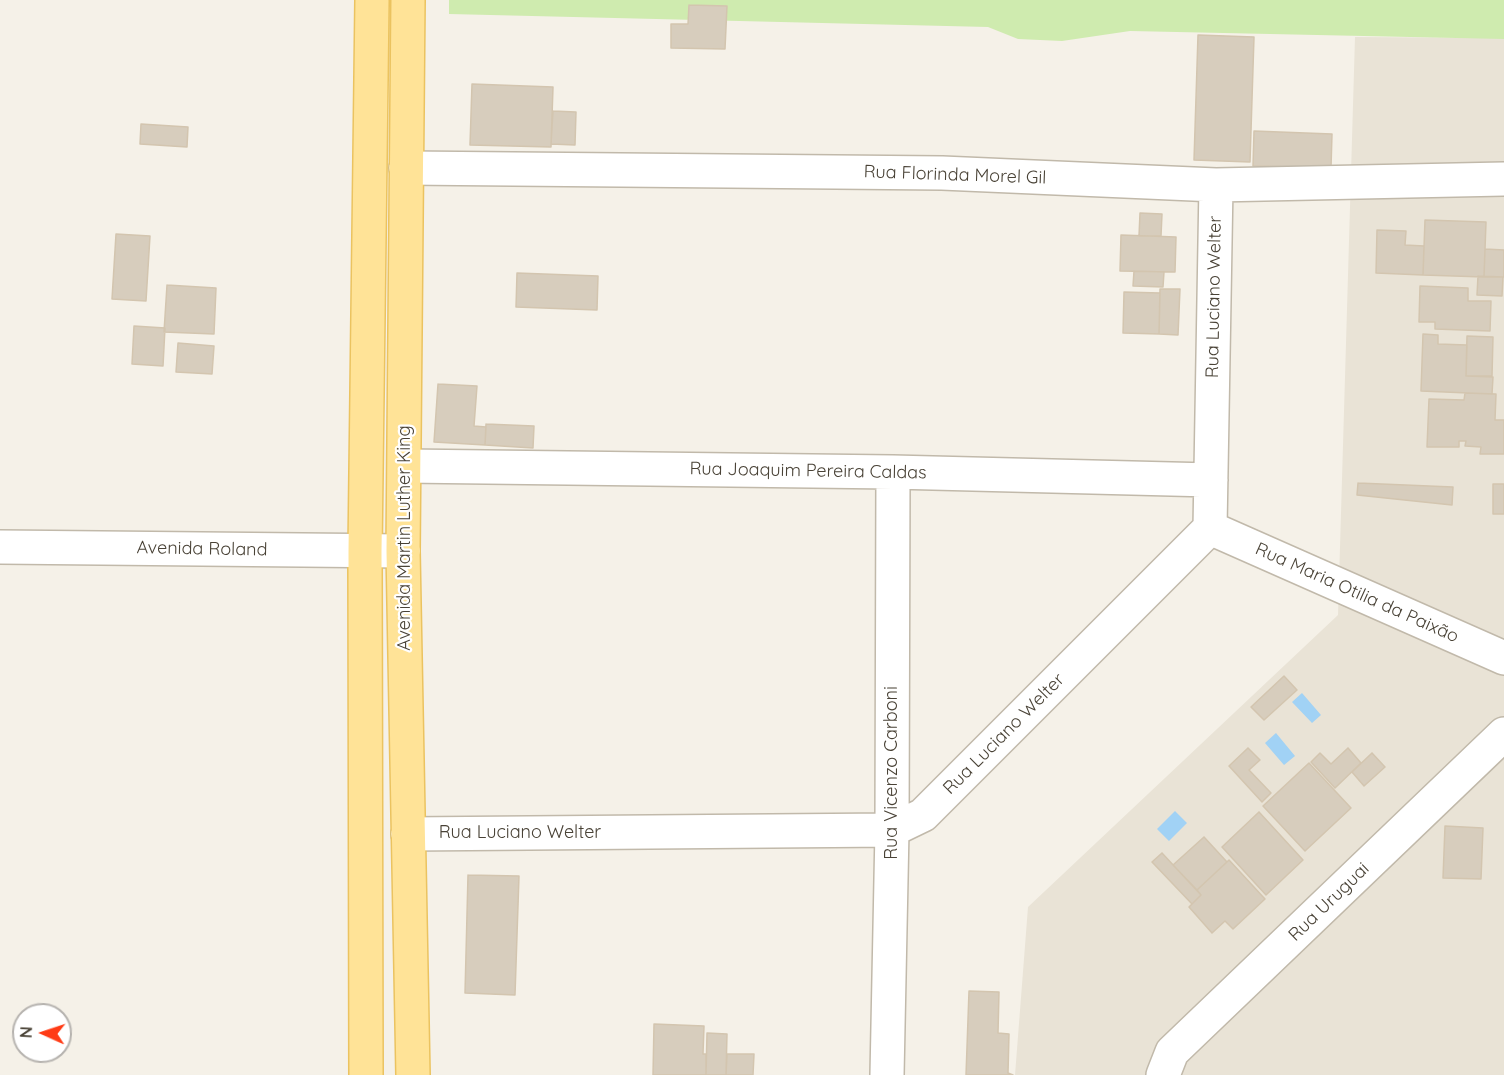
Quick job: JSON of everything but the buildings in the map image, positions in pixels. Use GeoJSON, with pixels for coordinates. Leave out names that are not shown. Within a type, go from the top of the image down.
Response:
{"type":"FeatureCollection","features":[{"type":"Feature","properties":{"kind":"main road"},"geometry":{"type":"LineString","coordinates":[[366,1075],[365,551],[372,0]]}},
{"type":"Feature","properties":{"kind":"main road","name":"Avenida Martin Luther King"},"geometry":{"type":"LineString","coordinates":[[408,0],[403,551],[413,1075]]}},
{"type":"Feature","properties":{"kind":"street","name":"Rua Florinda Morel Gil"},"geometry":{"type":"LineString","coordinates":[[406,168],[942,173],[1216,185],[1504,179]]}},
{"type":"Feature","properties":{"kind":"street","name":"Rua Luciano Welter"},"geometry":{"type":"LineString","coordinates":[[408,834],[892,830],[923,815],[1210,528],[1216,185]]}},
{"type":"Feature","properties":{"kind":"street","name":"Rua Joaquim Pereira Caldas"},"geometry":{"type":"LineString","coordinates":[[405,466],[893,472],[1211,480]]}},
{"type":"Feature","properties":{"kind":"street","name":"Rua Vicenzo Carboni"},"geometry":{"type":"LineString","coordinates":[[887,1075],[892,830],[893,472]]}},
{"type":"Feature","properties":{"kind":"street","name":"Rua Maria Otilia da Paixão"},"geometry":{"type":"LineString","coordinates":[[1210,528],[1504,658]]}},
{"type":"Feature","properties":{"kind":"street","name":"Avenida Roland"},"geometry":{"type":"LineString","coordinates":[[0,547],[403,551]]}},
{"type":"Feature","properties":{"kind":"street","name":"Rua Uruguai"},"geometry":{"type":"LineString","coordinates":[[1163,1075],[1172,1052],[1504,734]]}},
{"type":"Feature","properties":{"kind":"shaded area"},"geometry":{"type":"Polygon","coordinates":[[[1355,37],[1504,38],[1504,1075],[1015,1075],[1028,907],[1338,615],[1355,37]]]}},
{"type":"Feature","properties":{"kind":"green space"},"geometry":{"type":"Polygon","coordinates":[[[449,0],[1504,0],[1504,39],[1130,31],[1062,41],[1018,39],[988,27],[449,14],[449,0]]]}},
{"type":"Feature","properties":{"kind":"water"},"geometry":{"type":"Polygon","coordinates":[[[1302,693],[1321,715],[1312,723],[1292,702],[1302,693]]]}},
{"type":"Feature","properties":{"kind":"water"},"geometry":{"type":"Polygon","coordinates":[[[1276,733],[1295,756],[1284,765],[1265,743],[1276,733]]]}},
{"type":"Feature","properties":{"kind":"water"},"geometry":{"type":"Polygon","coordinates":[[[1175,811],[1187,823],[1169,841],[1157,829],[1175,811]]]}}]}
